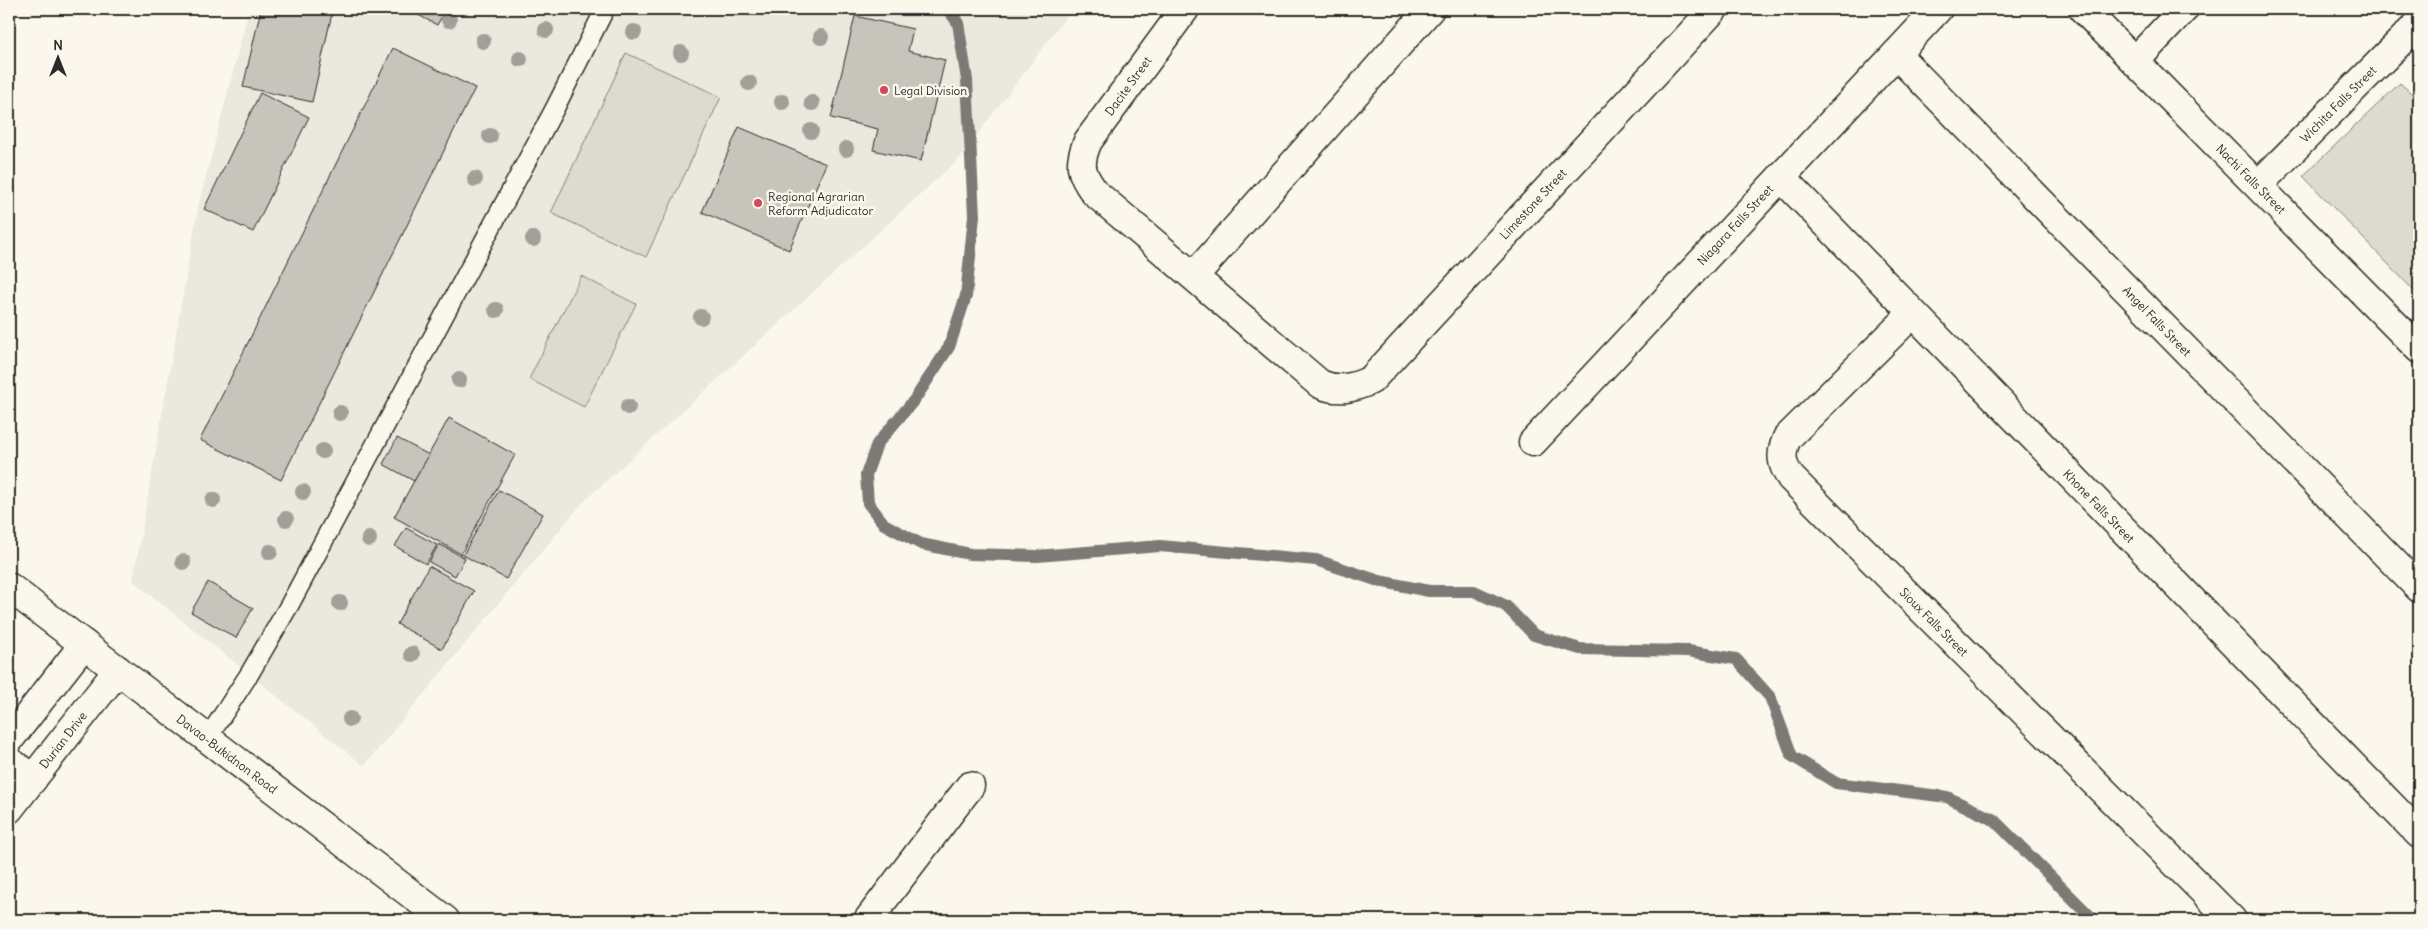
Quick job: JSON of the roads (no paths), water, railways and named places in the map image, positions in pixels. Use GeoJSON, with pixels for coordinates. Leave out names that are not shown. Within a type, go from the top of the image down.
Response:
{"type":"FeatureCollection","features":[{"type":"Feature","properties":{"kind":"main road","name":"Dacite Street"},"geometry":{"type":"LineString","coordinates":[[1185,9],[1088,141],[1081,157],[1081,168],[1084,178],[1095,192],[1194,276]]}},
{"type":"Feature","properties":{"kind":"main road"},"geometry":{"type":"LineString","coordinates":[[1194,276],[1430,9]]}},
{"type":"Feature","properties":{"kind":"main road","name":"Limestone Street"},"geometry":{"type":"LineString","coordinates":[[1194,276],[1320,384],[1331,389],[1346,389],[1371,380],[1714,9]]}},
{"type":"Feature","properties":{"kind":"main road","name":"Niagara Falls Street"},"geometry":{"type":"LineString","coordinates":[[1533,442],[1938,9]]}},
{"type":"Feature","properties":{"kind":"main road","name":"Nachi Falls Street"},"geometry":{"type":"LineString","coordinates":[[2083,9],[2419,349]]}},
{"type":"Feature","properties":{"kind":"main road"},"geometry":{"type":"LineString","coordinates":[[2134,61],[2184,9]]}},
{"type":"Feature","properties":{"kind":"main road","name":"Wichita Falls Street"},"geometry":{"type":"LineString","coordinates":[[2258,185],[2419,23]]}},
{"type":"Feature","properties":{"kind":"main road","name":"Angel Falls Street"},"geometry":{"type":"LineString","coordinates":[[1896,54],[2419,588]]}},
{"type":"Feature","properties":{"kind":"main road","name":"Khone Falls Street"},"geometry":{"type":"LineString","coordinates":[[1780,177],[2419,834]]}},
{"type":"Feature","properties":{"kind":"main road","name":"Sioux Falls Street"},"geometry":{"type":"LineString","coordinates":[[1912,314],[1787,438],[1782,449],[1784,468],[1798,485],[2232,920]]}},
{"type":"Feature","properties":{"kind":"main road","name":"Davao-Bukidnon Road"},"geometry":{"type":"LineString","coordinates":[[9,586],[445,920]]}},
{"type":"Feature","properties":{"kind":"main road"},"geometry":{"type":"LineString","coordinates":[[9,740],[84,644]]}},
{"type":"Feature","properties":{"kind":"main road","name":"Durian Drive"},"geometry":{"type":"LineString","coordinates":[[9,809],[118,670]]}},
{"type":"Feature","properties":{"kind":"main road"},"geometry":{"type":"LineString","coordinates":[[9,761],[33,779]]}},
{"type":"Feature","properties":{"kind":"main road"},"geometry":{"type":"LineString","coordinates":[[868,920],[970,786]]}},
{"type":"Feature","properties":{"kind":"lane"},"geometry":{"type":"LineString","coordinates":[[207,739],[250,673],[290,604],[550,118],[605,9]]}},
{"type":"Feature","properties":{"kind":"waterway"},"geometry":{"type":"LineString","coordinates":[[948,9],[958,23],[967,80],[974,216],[966,296],[949,347],[915,399],[877,444],[866,475],[868,503],[884,524],[921,544],[970,554],[1037,556],[1160,546],[1316,560],[1379,581],[1429,591],[1474,591],[1506,606],[1534,635],[1580,649],[1688,651],[1736,659],[1770,697],[1792,756],[1836,783],[1947,797],[1994,820],[2094,920]]}},
{"type":"Feature","properties":{"kind":"place","name":"Legal Division"},"geometry":{"type":"Point","coordinates":[884,90]}},
{"type":"Feature","properties":{"kind":"place","name":"Regional Agrarian Reform Adjudicator"},"geometry":{"type":"Point","coordinates":[758,203]}}]}
